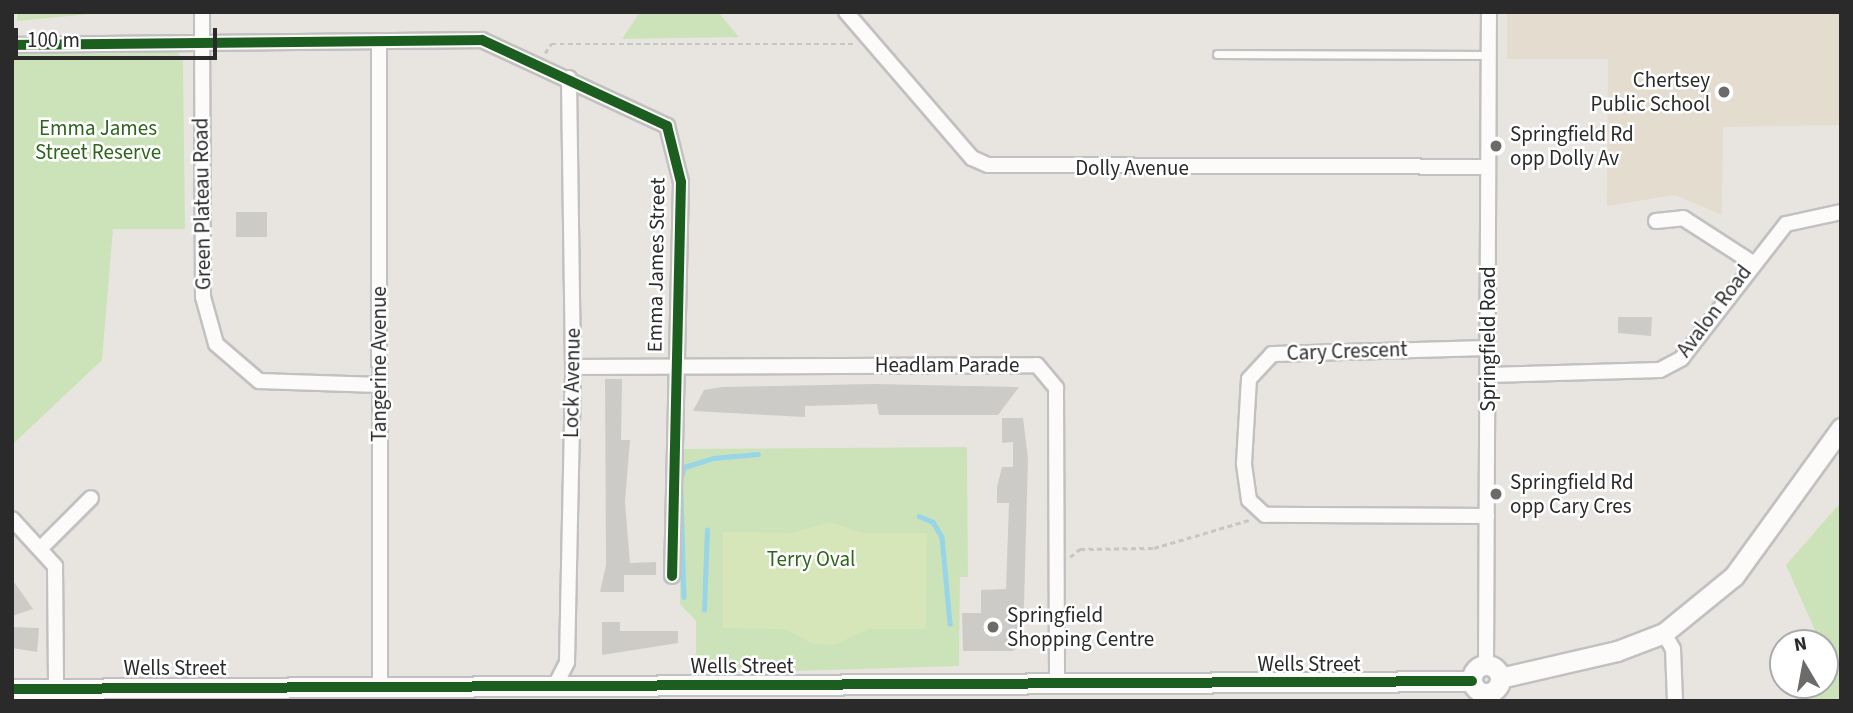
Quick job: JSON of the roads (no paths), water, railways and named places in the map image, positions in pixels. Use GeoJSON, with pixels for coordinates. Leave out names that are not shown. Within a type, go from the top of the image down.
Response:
{"type":"FeatureCollection","features":[{"type":"Feature","properties":{"kind":"street","name":"Green Plateau Road"},"geometry":{"type":"LineString","coordinates":[[202,12],[200,43],[203,297],[216,344],[259,381],[379,385]]}},
{"type":"Feature","properties":{"kind":"street","name":"Springfield Road"},"geometry":{"type":"LineString","coordinates":[[1489,12],[1487,516],[1493,672]]}},
{"type":"Feature","properties":{"kind":"street","name":"Dolly Avenue"},"geometry":{"type":"LineString","coordinates":[[854,15],[873,42],[972,158],[988,165],[1487,167]]}},
{"type":"Feature","properties":{"kind":"street","name":"Emma James Street"},"geometry":{"type":"LineString","coordinates":[[12,45],[482,40],[569,78],[667,127],[681,182],[673,365],[672,576]]}},
{"type":"Feature","properties":{"kind":"street","name":"Tangerine Avenue"},"geometry":{"type":"LineString","coordinates":[[379,41],[380,686]]}},
{"type":"Feature","properties":{"kind":"street","name":"Lock Avenue"},"geometry":{"type":"LineString","coordinates":[[555,686],[567,662],[573,367],[569,78]]}},
{"type":"Feature","properties":{"kind":"street","name":"Avalon Road"},"geometry":{"type":"LineString","coordinates":[[1489,375],[1660,370],[1681,359],[1751,262],[1786,224],[1841,212]]}},
{"type":"Feature","properties":{"kind":"street"},"geometry":{"type":"LineString","coordinates":[[1656,221],[1683,218],[1751,262]]}},
{"type":"Feature","properties":{"kind":"street","name":"Cary Crescent"},"geometry":{"type":"LineString","coordinates":[[1487,516],[1265,515],[1249,500],[1244,463],[1245,402],[1256,365],[1296,351],[1489,348]]}},
{"type":"Feature","properties":{"kind":"street","name":"Headlam Parade"},"geometry":{"type":"LineString","coordinates":[[573,367],[1037,365],[1056,388],[1057,684]]}},
{"type":"Feature","properties":{"kind":"street"},"geometry":{"type":"LineString","coordinates":[[1481,692],[1474,672],[1493,672],[1617,651],[1664,633],[1734,576],[1841,428]]}},
{"type":"Feature","properties":{"kind":"street"},"geometry":{"type":"LineString","coordinates":[[42,547],[92,498]]}},
{"type":"Feature","properties":{"kind":"street"},"geometry":{"type":"LineString","coordinates":[[12,519],[42,547],[58,586],[56,688]]}},
{"type":"Feature","properties":{"kind":"street"},"geometry":{"type":"LineString","coordinates":[[1664,633],[1673,649],[1675,701]]}},
{"type":"Feature","properties":{"kind":"street","name":"Wells Street"},"geometry":{"type":"LineString","coordinates":[[12,689],[555,686],[722,693],[1057,684],[1481,692]]}},
{"type":"Feature","properties":{"kind":"lane"},"geometry":{"type":"LineString","coordinates":[[1217,54],[1489,55]]}},
{"type":"Feature","properties":{"kind":"waterway"},"geometry":{"type":"LineString","coordinates":[[681,477],[684,467],[713,458],[758,454]]}},
{"type":"Feature","properties":{"kind":"waterway"},"geometry":{"type":"LineString","coordinates":[[681,491],[684,597]]}},
{"type":"Feature","properties":{"kind":"waterway"},"geometry":{"type":"LineString","coordinates":[[919,516],[933,522],[942,537],[950,624]]}},
{"type":"Feature","properties":{"kind":"waterway"},"geometry":{"type":"LineString","coordinates":[[704,610],[707,530]]}},
{"type":"Feature","properties":{"kind":"place","name":"Chertsey Public School"},"geometry":{"type":"Point","coordinates":[1724,92]}},
{"type":"Feature","properties":{"kind":"place","name":"Springfield Rd opp Dolly Av"},"geometry":{"type":"Point","coordinates":[1496,146]}},
{"type":"Feature","properties":{"kind":"place","name":"Springfield Rd opp Cary Cres"},"geometry":{"type":"Point","coordinates":[1496,494]}},
{"type":"Feature","properties":{"kind":"place","name":"Springfield Shopping Centre"},"geometry":{"type":"Point","coordinates":[993,627]}},
{"type":"Feature","properties":{"kind":"park label","name":"Emma James Street Reserve"},"geometry":{"type":"Point","coordinates":[98,140]}},
{"type":"Feature","properties":{"kind":"park label","name":"Terry Oval"},"geometry":{"type":"Point","coordinates":[811,559]}}]}
